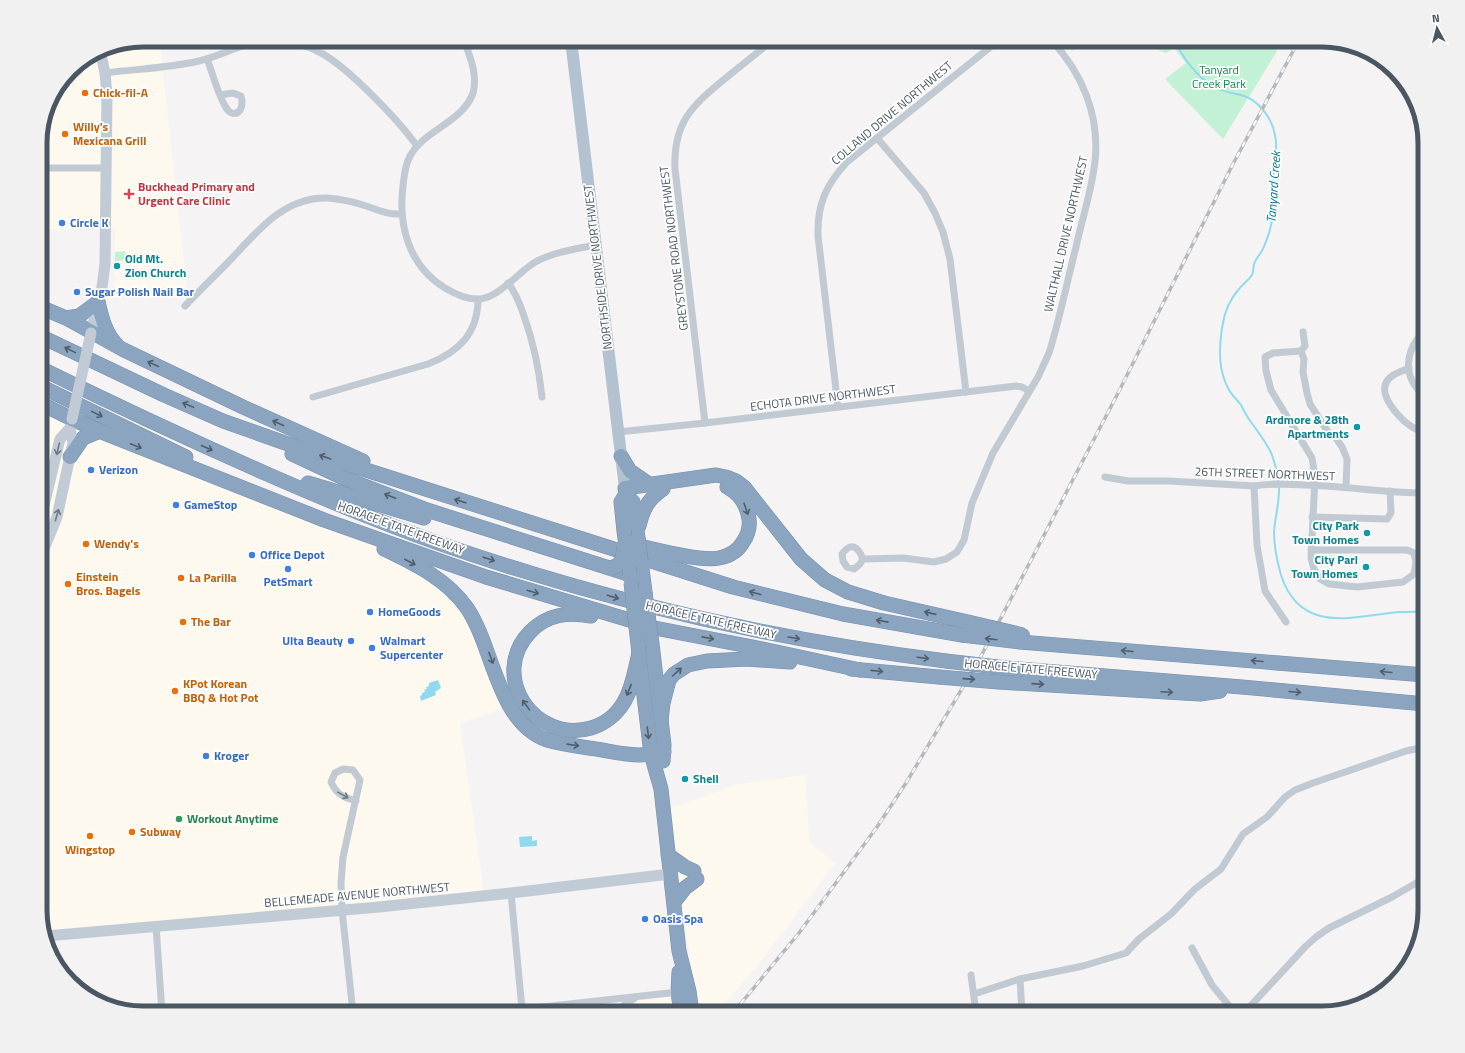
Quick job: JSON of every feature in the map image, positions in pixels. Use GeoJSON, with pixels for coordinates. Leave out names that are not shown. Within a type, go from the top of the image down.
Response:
{"type":"FeatureCollection","features":[{"type":"Feature","properties":{"kind":"highway"},"geometry":{"type":"LineString","coordinates":[[66,318],[80,316],[98,302],[107,332],[124,350]]}},
{"type":"Feature","properties":{"kind":"highway"},"geometry":{"type":"LineString","coordinates":[[47,311],[66,318],[124,350],[243,407],[429,491]]}},
{"type":"Feature","properties":{"kind":"highway"},"geometry":{"type":"LineString","coordinates":[[47,339],[164,395],[224,421],[341,477],[421,513],[627,579]]}},
{"type":"Feature","properties":{"kind":"highway","name":"HORACE E TATE FREEWAY"},"geometry":{"type":"LineString","coordinates":[[47,371],[164,428],[338,505],[434,541],[536,575],[625,601],[786,637],[946,661],[1006,668],[1242,687],[1418,703]]}},
{"type":"Feature","properties":{"kind":"highway"},"geometry":{"type":"LineString","coordinates":[[47,389],[296,509]]}},
{"type":"Feature","properties":{"kind":"highway"},"geometry":{"type":"LineString","coordinates":[[47,408],[71,424],[100,431],[324,520],[486,577],[656,628]]}},
{"type":"Feature","properties":{"kind":"highway"},"geometry":{"type":"LineString","coordinates":[[224,421],[322,456],[429,491],[740,589],[843,614],[965,628],[1063,646],[1418,674]]}},
{"type":"Feature","properties":{"kind":"highway"},"geometry":{"type":"LineString","coordinates":[[70,457],[84,438],[100,431]]}},
{"type":"Feature","properties":{"kind":"highway"},"geometry":{"type":"LineString","coordinates":[[621,456],[630,471],[649,484]]}},
{"type":"Feature","properties":{"kind":"highway"},"geometry":{"type":"LineString","coordinates":[[231,458],[347,496],[421,513],[611,568],[645,593]]}},
{"type":"Feature","properties":{"kind":"highway"},"geometry":{"type":"LineString","coordinates":[[625,491],[649,484],[706,476],[726,477],[736,481],[750,493],[800,558],[825,580],[848,592],[965,628]]}},
{"type":"Feature","properties":{"kind":"highway"},"geometry":{"type":"LineString","coordinates":[[491,510],[632,544],[692,557],[717,559],[728,556],[736,551],[744,541],[749,528],[748,514],[743,501],[732,490],[725,486],[707,484],[663,489],[625,491]]}},
{"type":"Feature","properties":{"kind":"highway"},"geometry":{"type":"LineString","coordinates":[[611,568],[617,566],[622,561],[624,549],[632,528],[649,500],[663,489]]}},
{"type":"Feature","properties":{"kind":"highway","name":"NORTHSIDE DRIVE NORTHWEST"},"geometry":{"type":"LineString","coordinates":[[625,491],[621,502],[632,528],[641,561],[652,644],[661,721],[658,753]]}},
{"type":"Feature","properties":{"kind":"highway"},"geometry":{"type":"LineString","coordinates":[[324,520],[426,570],[438,578],[451,590],[467,608],[478,627],[510,708],[520,721],[532,732],[560,744],[640,755],[658,753]]}},
{"type":"Feature","properties":{"kind":"highway","name":"NORTHSIDE DRIVE NORTHWEST"},"geometry":{"type":"LineString","coordinates":[[632,528],[627,579],[658,753],[660,789],[679,951],[678,992],[680,1006]]}},
{"type":"Feature","properties":{"kind":"highway"},"geometry":{"type":"LineString","coordinates":[[627,579],[641,561]]}},
{"type":"Feature","properties":{"kind":"highway"},"geometry":{"type":"LineString","coordinates":[[639,653],[630,687],[624,702],[606,721],[596,727],[570,731],[551,726],[533,715],[524,705],[519,694],[514,670],[518,650],[533,629],[557,615],[576,614],[656,628],[860,670]]}},
{"type":"Feature","properties":{"kind":"highway"},"geometry":{"type":"LineString","coordinates":[[661,721],[663,703],[669,680],[674,674],[688,665],[707,661],[746,659],[999,682],[1200,694],[1242,687]]}},
{"type":"Feature","properties":{"kind":"highway"},"geometry":{"type":"LineString","coordinates":[[668,855],[695,875],[674,902]]}},
{"type":"Feature","properties":{"kind":"highway","name":"NORTHSIDE DRIVE NORTHWEST"},"geometry":{"type":"LineString","coordinates":[[679,951],[689,991],[691,1006]]}},
{"type":"Feature","properties":{"kind":"main road","name":"NORTHSIDE DRIVE NORTHWEST"},"geometry":{"type":"LineString","coordinates":[[572,47],[625,491]]}},
{"type":"Feature","properties":{"kind":"street"},"geometry":{"type":"LineString","coordinates":[[105,73],[188,63],[207,59],[238,47]]}},
{"type":"Feature","properties":{"kind":"street"},"geometry":{"type":"LineString","coordinates":[[306,47],[315,50],[335,61],[353,76],[398,121],[417,146]]}},
{"type":"Feature","properties":{"kind":"street"},"geometry":{"type":"LineString","coordinates":[[466,47],[474,68],[475,77],[470,99],[462,110],[417,146],[410,156],[405,168],[401,214],[409,244],[416,257],[428,274],[439,284],[452,292],[468,298],[478,299],[493,294],[528,267],[547,257],[595,245]]}},
{"type":"Feature","properties":{"kind":"street","name":"GREYSTONE ROAD NORTHWEST"},"geometry":{"type":"LineString","coordinates":[[705,424],[675,168],[676,142],[685,119],[698,101],[764,47]]}},
{"type":"Feature","properties":{"kind":"street","name":"COLLAND DRIVE NORTHWEST"},"geometry":{"type":"LineString","coordinates":[[838,407],[818,236],[818,215],[824,193],[835,175],[847,162],[990,47]]}},
{"type":"Feature","properties":{"kind":"street","name":"WALTHALL DRIVE NORTHWEST"},"geometry":{"type":"LineString","coordinates":[[863,559],[903,558],[934,562],[946,559],[957,552],[964,540],[972,503],[993,453],[1044,366],[1053,340],[1095,161],[1095,128],[1086,93],[1071,64],[1057,47]]}},
{"type":"Feature","properties":{"kind":"street"},"geometry":{"type":"LineString","coordinates":[[47,542],[57,517],[70,457],[73,442],[71,424],[105,264],[108,94],[101,56]]}},
{"type":"Feature","properties":{"kind":"street"},"geometry":{"type":"LineString","coordinates":[[207,59],[220,95]]}},
{"type":"Feature","properties":{"kind":"street"},"geometry":{"type":"LineString","coordinates":[[877,138],[924,193],[943,232],[950,259],[966,392]]}},
{"type":"Feature","properties":{"kind":"street"},"geometry":{"type":"LineString","coordinates":[[47,168],[107,168]]}},
{"type":"Feature","properties":{"kind":"street"},"geometry":{"type":"LineString","coordinates":[[185,306],[266,222],[292,205],[304,200],[325,198],[340,199],[362,204],[386,213],[401,214]]}},
{"type":"Feature","properties":{"kind":"street"},"geometry":{"type":"LineString","coordinates":[[508,283],[517,297],[533,340],[542,397]]}},
{"type":"Feature","properties":{"kind":"street"},"geometry":{"type":"LineString","coordinates":[[313,397],[428,364],[446,356],[461,344],[472,330],[477,316],[478,299]]}},
{"type":"Feature","properties":{"kind":"street"},"geometry":{"type":"LineString","coordinates":[[1303,332],[1305,346],[1301,350],[1273,353],[1265,357],[1266,371],[1271,390],[1312,458],[1315,477],[1312,517],[1311,550],[1311,558],[1314,569],[1320,579],[1329,584],[1357,587],[1403,582],[1414,574],[1416,562],[1414,553],[1407,550],[1311,550]]}},
{"type":"Feature","properties":{"kind":"street"},"geometry":{"type":"LineString","coordinates":[[1418,338],[1410,352],[1409,368],[1409,375],[1418,391]]}},
{"type":"Feature","properties":{"kind":"street"},"geometry":{"type":"LineString","coordinates":[[1301,350],[1304,359],[1303,372],[1310,404],[1328,432],[1336,438],[1347,459],[1346,487]]}},
{"type":"Feature","properties":{"kind":"street"},"geometry":{"type":"LineString","coordinates":[[1409,368],[1392,375],[1386,382],[1384,390],[1387,399],[1396,413],[1418,430]]}},
{"type":"Feature","properties":{"kind":"street","name":"ECHOTA DRIVE NORTHWEST"},"geometry":{"type":"LineString","coordinates":[[618,432],[705,424],[1016,386],[1030,391]]}},
{"type":"Feature","properties":{"kind":"street"},"geometry":{"type":"LineString","coordinates":[[47,493],[60,439],[71,424]]}},
{"type":"Feature","properties":{"kind":"street","name":"26TH STREET NORTHWEST"},"geometry":{"type":"LineString","coordinates":[[1105,478],[1128,481],[1169,481],[1254,486],[1265,484],[1314,485],[1418,493]]}},
{"type":"Feature","properties":{"kind":"street"},"geometry":{"type":"LineString","coordinates":[[1254,486],[1257,545],[1265,590],[1286,622]]}},
{"type":"Feature","properties":{"kind":"street"},"geometry":{"type":"LineString","coordinates":[[1312,517],[1387,518],[1391,513],[1390,491]]}},
{"type":"Feature","properties":{"kind":"street"},"geometry":{"type":"LineString","coordinates":[[974,994],[1020,979],[1083,966],[1126,953],[1136,942],[1171,914],[1195,889],[1221,869],[1242,834],[1267,817],[1284,797],[1295,790],[1313,783],[1406,751],[1418,748]]}},
{"type":"Feature","properties":{"kind":"street"},"geometry":{"type":"LineString","coordinates":[[352,1006],[342,910],[341,883],[343,857],[356,801],[360,780],[353,770],[343,769],[335,773],[331,782],[335,791],[344,797],[356,801]]}},
{"type":"Feature","properties":{"kind":"street","name":"BELLEMEADE AVENUE NORTHWEST"},"geometry":{"type":"LineString","coordinates":[[50,936],[342,910],[511,893],[670,874]]}},
{"type":"Feature","properties":{"kind":"street"},"geometry":{"type":"LineString","coordinates":[[1250,1006],[1316,937],[1329,928],[1392,897],[1418,882]]}},
{"type":"Feature","properties":{"kind":"street"},"geometry":{"type":"LineString","coordinates":[[511,893],[522,1006]]}},
{"type":"Feature","properties":{"kind":"street"},"geometry":{"type":"LineString","coordinates":[[156,926],[162,1006]]}},
{"type":"Feature","properties":{"kind":"street"},"geometry":{"type":"LineString","coordinates":[[1192,948],[1212,985],[1229,1006]]}},
{"type":"Feature","properties":{"kind":"street"},"geometry":{"type":"LineString","coordinates":[[972,975],[975,1006]]}},
{"type":"Feature","properties":{"kind":"street"},"geometry":{"type":"LineString","coordinates":[[1020,979],[1022,1006]]}},
{"type":"Feature","properties":{"kind":"street"},"geometry":{"type":"LineString","coordinates":[[549,1006],[678,992]]}},
{"type":"Feature","properties":{"kind":"street"},"geometry":{"type":"LineString","coordinates":[[623,1006],[637,996]]}},
{"type":"Feature","properties":{"kind":"shaded area"},"geometry":{"type":"Polygon","coordinates":[[[137,47],[161,47],[187,288],[114,297],[115,228],[47,229],[47,137],[50,118],[54,106],[63,90],[75,75],[90,63],[106,54],[118,50],[137,47]]]}},
{"type":"Feature","properties":{"kind":"shaded area"},"geometry":{"type":"Polygon","coordinates":[[[47,414],[78,430],[385,551],[470,609],[511,706],[460,723],[484,893],[50,934],[47,916],[47,414]]]}},
{"type":"Feature","properties":{"kind":"shaded area"},"geometry":{"type":"Polygon","coordinates":[[[805,775],[810,843],[835,863],[758,965],[723,1006],[697,1006],[683,909],[671,808],[738,784],[805,775]]]}},
{"type":"Feature","properties":{"kind":"shaded area"},"geometry":{"type":"Polygon","coordinates":[[[671,997],[672,1006],[593,1006],[671,997]]]}},
{"type":"Feature","properties":{"kind":"green space"},"geometry":{"type":"Polygon","coordinates":[[[1068,47],[1077,47],[1072,51],[1068,47]]]}},
{"type":"Feature","properties":{"kind":"green space","name":"Tanyard Creek Park"},"geometry":{"type":"Polygon","coordinates":[[[1150,47],[1275,47],[1277,51],[1223,139],[1165,79],[1186,63],[1174,48],[1166,53],[1150,47]]]}},
{"type":"Feature","properties":{"kind":"green space"},"geometry":{"type":"Polygon","coordinates":[[[125,251],[127,260],[115,261],[115,252],[125,251]]]}},
{"type":"Feature","properties":{"kind":"water"},"geometry":{"type":"Polygon","coordinates":[[[438,680],[441,688],[435,692],[436,695],[421,701],[420,696],[425,692],[424,690],[427,689],[426,687],[429,686],[429,683],[438,680]]]}},
{"type":"Feature","properties":{"kind":"water"},"geometry":{"type":"Polygon","coordinates":[[[532,836],[532,841],[537,840],[537,846],[520,847],[519,837],[532,836]]]}},
{"type":"Feature","properties":{"kind":"waterway","name":"Tanyard Creek"},"geometry":{"type":"LineString","coordinates":[[1178,47],[1186,61],[1208,83],[1218,89],[1247,97],[1258,105],[1271,122],[1276,139],[1271,227],[1264,247],[1254,263],[1252,275],[1235,293],[1228,307],[1222,328],[1220,360],[1225,382],[1229,390],[1241,405],[1248,418],[1268,446],[1276,467],[1279,486],[1274,537],[1281,575],[1290,594],[1301,606],[1314,614],[1329,618],[1345,618],[1398,612],[1418,612]]}},
{"type":"Feature","properties":{"kind":"railway"},"geometry":{"type":"LineString","coordinates":[[739,1006],[799,933],[877,827],[906,783],[979,660],[1116,397],[1232,166],[1295,47]]}},
{"type":"Feature","properties":{"kind":"place","name":"Chick-fil-A"},"geometry":{"type":"Point","coordinates":[85,93]}},
{"type":"Feature","properties":{"kind":"place","name":"Willy's Mexicana Grill"},"geometry":{"type":"Point","coordinates":[65,134]}},
{"type":"Feature","properties":{"kind":"place","name":"Buckhead Primary and Urgent Care Clinic"},"geometry":{"type":"Point","coordinates":[129,194]}},
{"type":"Feature","properties":{"kind":"place","name":"Circle K"},"geometry":{"type":"Point","coordinates":[62,223]}},
{"type":"Feature","properties":{"kind":"place","name":"Old Mt. Zion Church"},"geometry":{"type":"Point","coordinates":[117,266]}},
{"type":"Feature","properties":{"kind":"place","name":"Sugar Polish Nail Bar"},"geometry":{"type":"Point","coordinates":[77,292]}},
{"type":"Feature","properties":{"kind":"place","name":"Ardmore & 28th Apartments"},"geometry":{"type":"Point","coordinates":[1357,427]}},
{"type":"Feature","properties":{"kind":"place","name":"Verizon"},"geometry":{"type":"Point","coordinates":[91,470]}},
{"type":"Feature","properties":{"kind":"place","name":"GameStop"},"geometry":{"type":"Point","coordinates":[176,505]}},
{"type":"Feature","properties":{"kind":"place","name":"City Park Town Homes"},"geometry":{"type":"Point","coordinates":[1367,533]}},
{"type":"Feature","properties":{"kind":"place","name":"Wendy's"},"geometry":{"type":"Point","coordinates":[86,544]}},
{"type":"Feature","properties":{"kind":"place","name":"Office Depot"},"geometry":{"type":"Point","coordinates":[252,555]}},
{"type":"Feature","properties":{"kind":"place","name":"City Parl Town Homes"},"geometry":{"type":"Point","coordinates":[1366,567]}},
{"type":"Feature","properties":{"kind":"place","name":"PetSmart"},"geometry":{"type":"Point","coordinates":[288,569]}},
{"type":"Feature","properties":{"kind":"place","name":"La Parilla"},"geometry":{"type":"Point","coordinates":[181,578]}},
{"type":"Feature","properties":{"kind":"place","name":"Einstein Bros. Bagels"},"geometry":{"type":"Point","coordinates":[68,584]}},
{"type":"Feature","properties":{"kind":"place","name":"HomeGoods"},"geometry":{"type":"Point","coordinates":[370,612]}},
{"type":"Feature","properties":{"kind":"place","name":"The Bar"},"geometry":{"type":"Point","coordinates":[183,622]}},
{"type":"Feature","properties":{"kind":"place","name":"Ulta Beauty"},"geometry":{"type":"Point","coordinates":[351,641]}},
{"type":"Feature","properties":{"kind":"place","name":"Walmart Supercenter"},"geometry":{"type":"Point","coordinates":[372,648]}},
{"type":"Feature","properties":{"kind":"place","name":"KPot Korean BBQ & Hot Pot"},"geometry":{"type":"Point","coordinates":[175,691]}},
{"type":"Feature","properties":{"kind":"place","name":"Kroger"},"geometry":{"type":"Point","coordinates":[206,756]}},
{"type":"Feature","properties":{"kind":"place","name":"Shell"},"geometry":{"type":"Point","coordinates":[685,779]}},
{"type":"Feature","properties":{"kind":"place","name":"Workout Anytime"},"geometry":{"type":"Point","coordinates":[179,819]}},
{"type":"Feature","properties":{"kind":"place","name":"Subway"},"geometry":{"type":"Point","coordinates":[132,832]}},
{"type":"Feature","properties":{"kind":"place","name":"Wingstop"},"geometry":{"type":"Point","coordinates":[90,836]}},
{"type":"Feature","properties":{"kind":"place","name":"Oasis Spa"},"geometry":{"type":"Point","coordinates":[645,919]}}]}
